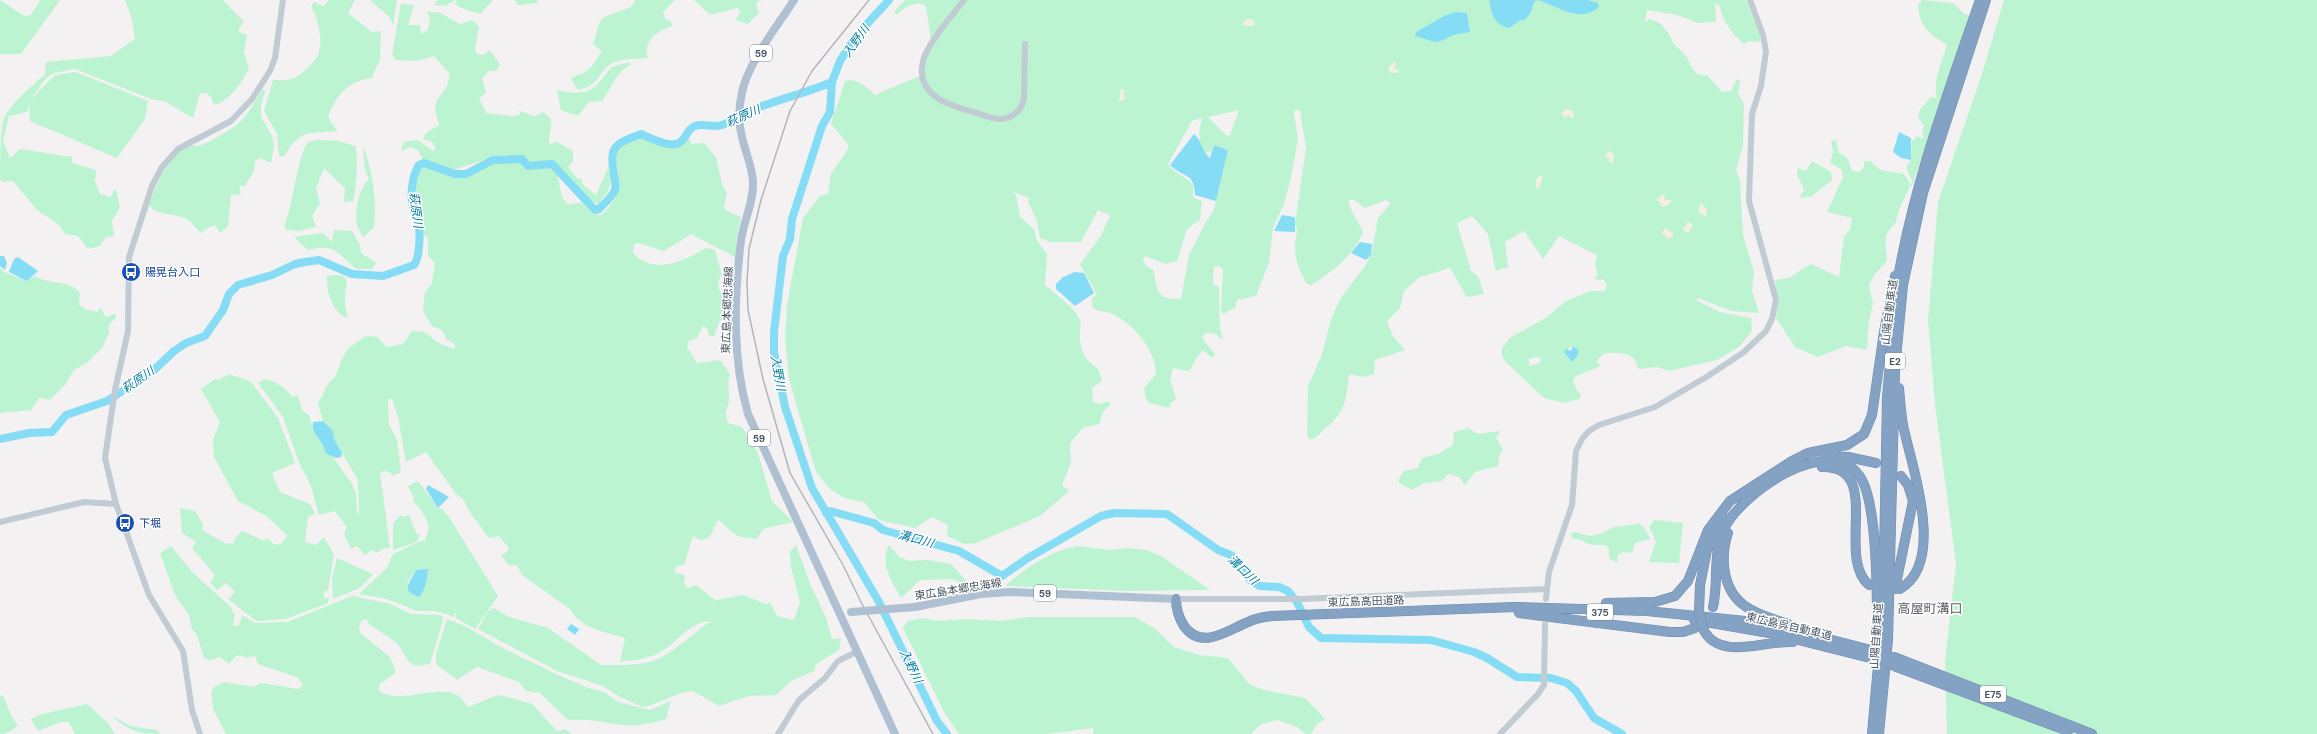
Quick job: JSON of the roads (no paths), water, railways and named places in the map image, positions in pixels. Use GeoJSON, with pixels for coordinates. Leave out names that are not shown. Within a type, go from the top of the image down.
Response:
{"type":"FeatureCollection","features":[{"type":"Feature","properties":{"kind":"highway","name":"山陽自動車道"},"geometry":{"type":"LineString","coordinates":[[1872,734],[1883,609],[1888,369],[1897,283],[1916,195],[1930,145],[1980,0]]}},
{"type":"Feature","properties":{"kind":"highway","name":"山陽自動車道"},"geometry":{"type":"LineString","coordinates":[[1879,734],[1889,624],[1894,398],[1901,305],[1911,243],[1923,193],[1986,0]]}},
{"type":"Feature","properties":{"kind":"highway"},"geometry":{"type":"LineString","coordinates":[[1846,647],[1782,642],[1729,648],[1713,642],[1701,624],[1699,612],[1700,585],[1706,554],[1714,535],[1730,508],[1750,492],[1808,454],[1854,442],[1868,428],[1872,415],[1890,301],[1903,241],[1916,195]]}},
{"type":"Feature","properties":{"kind":"highway"},"geometry":{"type":"LineString","coordinates":[[1900,589],[1912,581],[1916,574],[1921,559],[1922,539],[1920,495],[1901,411],[1899,361],[1901,305]]}},
{"type":"Feature","properties":{"kind":"highway"},"geometry":{"type":"LineString","coordinates":[[1784,470],[1800,460],[1830,456],[1853,457],[1876,463]]}},
{"type":"Feature","properties":{"kind":"highway"},"geometry":{"type":"LineString","coordinates":[[1784,470],[1812,463],[1836,462],[1854,470],[1865,488],[1873,535],[1876,574],[1876,700]]}},
{"type":"Feature","properties":{"kind":"highway"},"geometry":{"type":"LineString","coordinates":[[1784,470],[1826,467],[1839,471],[1850,480],[1857,503],[1856,562],[1860,576],[1869,585]]}},
{"type":"Feature","properties":{"kind":"highway"},"geometry":{"type":"LineString","coordinates":[[1889,624],[1898,571],[1912,507],[1911,490],[1901,476]]}},
{"type":"Feature","properties":{"kind":"highway"},"geometry":{"type":"LineString","coordinates":[[1713,607],[1716,592],[1716,556],[1720,537],[1734,513],[1750,492]]}},
{"type":"Feature","properties":{"kind":"highway"},"geometry":{"type":"LineString","coordinates":[[1515,607],[1649,602],[1670,598],[1678,593],[1688,581],[1701,543],[1712,523],[1730,501],[1750,492]]}},
{"type":"Feature","properties":{"kind":"highway"},"geometry":{"type":"LineString","coordinates":[[1750,492],[1733,524],[1724,548],[1725,574],[1734,595],[1744,606],[1757,613],[1846,647]]}},
{"type":"Feature","properties":{"kind":"highway","name":"東広島高田道路"},"geometry":{"type":"LineString","coordinates":[[1176,599],[1178,612],[1185,627],[1193,634],[1205,638],[1220,636],[1249,621],[1272,616],[1461,609]]}},
{"type":"Feature","properties":{"kind":"highway","name":"375"},"geometry":{"type":"LineString","coordinates":[[1461,609],[1515,607],[1622,609],[1701,624]]}},
{"type":"Feature","properties":{"kind":"highway","name":"375"},"geometry":{"type":"LineString","coordinates":[[1461,609],[1625,614],[1701,624]]}},
{"type":"Feature","properties":{"kind":"highway"},"geometry":{"type":"LineString","coordinates":[[1497,610],[1571,618],[1670,632],[1683,632],[1701,624]]}},
{"type":"Feature","properties":{"kind":"highway","name":"東広島呉自動車道"},"geometry":{"type":"LineString","coordinates":[[1701,624],[1775,626],[1870,654]]}},
{"type":"Feature","properties":{"kind":"highway","name":"E75"},"geometry":{"type":"LineString","coordinates":[[2075,734],[1894,661],[2092,734]]}},
{"type":"Feature","properties":{"kind":"main road","name":"東広島本郷忠海線"},"geometry":{"type":"LineString","coordinates":[[794,0],[751,69],[742,93],[740,115],[742,137],[753,180],[752,198],[742,238],[739,268],[736,345],[742,392],[748,414],[856,652],[895,734]]}},
{"type":"Feature","properties":{"kind":"main road","name":"東広島本郷忠海線"},"geometry":{"type":"LineString","coordinates":[[840,617],[851,612],[915,607],[981,594],[1010,592],[1176,599]]}},
{"type":"Feature","properties":{"kind":"street"},"geometry":{"type":"LineString","coordinates":[[200,734],[192,710],[183,651],[149,595],[116,504],[105,458],[115,390],[128,331],[129,258],[152,186],[162,167],[178,149],[231,121],[252,99],[270,71],[275,58],[283,0]]}},
{"type":"Feature","properties":{"kind":"street"},"geometry":{"type":"LineString","coordinates":[[964,0],[929,48],[923,60],[923,78],[928,90],[937,99],[946,105],[997,119],[1013,115],[1022,106],[1024,99],[1026,44]]}},
{"type":"Feature","properties":{"kind":"street"},"geometry":{"type":"LineString","coordinates":[[1546,600],[1546,589],[1552,560],[1572,505],[1576,451],[1582,439],[1589,431],[1599,425],[1655,407],[1708,376],[1744,352],[1766,331],[1772,319],[1776,300],[1749,201],[1752,114],[1761,86],[1766,52],[1763,35],[1750,0]]}},
{"type":"Feature","properties":{"kind":"street"},"geometry":{"type":"LineString","coordinates":[[0,522],[84,502],[116,504]]}},
{"type":"Feature","properties":{"kind":"street"},"geometry":{"type":"LineString","coordinates":[[1176,599],[1282,599],[1546,589]]}},
{"type":"Feature","properties":{"kind":"street"},"geometry":{"type":"LineString","coordinates":[[1500,734],[1538,694],[1544,685],[1545,624]]}},
{"type":"Feature","properties":{"kind":"street"},"geometry":{"type":"LineString","coordinates":[[778,734],[799,700],[825,678],[838,661],[856,652]]}},
{"type":"Feature","properties":{"kind":"water"},"geometry":{"type":"Polygon","coordinates":[[[1489,0],[1538,0],[1534,2],[1531,12],[1525,20],[1521,20],[1509,28],[1496,21],[1491,10],[1489,0]]]}},
{"type":"Feature","properties":{"kind":"water"},"geometry":{"type":"Polygon","coordinates":[[[1538,0],[1587,0],[1598,3],[1599,7],[1592,12],[1576,14],[1538,0]]]}},
{"type":"Feature","properties":{"kind":"water"},"geometry":{"type":"Polygon","coordinates":[[[1456,12],[1467,13],[1470,32],[1453,35],[1441,41],[1435,42],[1415,36],[1416,32],[1444,16],[1456,12]]]}},
{"type":"Feature","properties":{"kind":"water"},"geometry":{"type":"Polygon","coordinates":[[[1899,132],[1911,138],[1911,160],[1901,158],[1893,152],[1899,132]]]}},
{"type":"Feature","properties":{"kind":"water"},"geometry":{"type":"Polygon","coordinates":[[[1194,134],[1199,139],[1205,152],[1210,158],[1214,145],[1228,150],[1216,201],[1195,195],[1191,179],[1170,165],[1194,134]]]}},
{"type":"Feature","properties":{"kind":"water"},"geometry":{"type":"Polygon","coordinates":[[[1282,215],[1295,217],[1295,232],[1274,231],[1282,215]]]}},
{"type":"Feature","properties":{"kind":"water"},"geometry":{"type":"Polygon","coordinates":[[[1360,242],[1372,244],[1371,255],[1366,260],[1351,253],[1360,242]]]}},
{"type":"Feature","properties":{"kind":"water"},"geometry":{"type":"Polygon","coordinates":[[[0,256],[4,256],[7,263],[5,270],[0,266],[0,256]]]}},
{"type":"Feature","properties":{"kind":"water"},"geometry":{"type":"Polygon","coordinates":[[[18,257],[38,271],[27,281],[9,272],[14,259],[18,257]]]}},
{"type":"Feature","properties":{"kind":"water"},"geometry":{"type":"Polygon","coordinates":[[[1075,272],[1084,273],[1094,293],[1075,306],[1056,289],[1056,284],[1063,277],[1075,272]]]}},
{"type":"Feature","properties":{"kind":"water"},"geometry":{"type":"Polygon","coordinates":[[[1573,346],[1578,350],[1578,355],[1572,362],[1564,352],[1566,349],[1571,351],[1573,346]]]}},
{"type":"Feature","properties":{"kind":"water"},"geometry":{"type":"Polygon","coordinates":[[[323,421],[333,431],[334,439],[342,453],[341,457],[336,458],[325,453],[325,449],[313,426],[313,422],[323,421]]]}},
{"type":"Feature","properties":{"kind":"water"},"geometry":{"type":"Polygon","coordinates":[[[428,485],[449,497],[438,508],[426,489],[428,485]]]}},
{"type":"Feature","properties":{"kind":"water"},"geometry":{"type":"Polygon","coordinates":[[[428,569],[426,584],[419,597],[409,592],[408,585],[416,570],[428,569]]]}},
{"type":"Feature","properties":{"kind":"water"},"geometry":{"type":"Polygon","coordinates":[[[571,624],[579,629],[575,635],[567,629],[571,624]]]}},
{"type":"Feature","properties":{"kind":"waterway","name":"入野川"},"geometry":{"type":"LineString","coordinates":[[889,0],[856,36],[840,61],[832,82],[830,112],[822,126],[792,219],[790,239],[783,256],[774,332],[774,352],[785,407],[812,488],[879,602],[937,721],[947,734]]}},
{"type":"Feature","properties":{"kind":"waterway","name":"萩原川"},"geometry":{"type":"LineString","coordinates":[[0,439],[29,433],[52,432],[66,415],[107,401],[152,372],[174,351],[186,343],[205,336],[223,310],[229,294],[238,285],[272,275],[295,264],[319,260],[352,274],[383,276],[414,265],[419,246],[419,225],[414,212],[412,191],[413,180],[419,165],[424,163],[455,174],[466,174],[493,160],[522,159],[528,166],[552,164],[595,210],[599,209],[615,190],[612,165],[613,151],[625,140],[641,134],[663,143],[676,144],[682,141],[695,126],[722,125],[746,112],[832,82]]}},
{"type":"Feature","properties":{"kind":"waterway","name":"溝口川"},"geometry":{"type":"LineString","coordinates":[[826,513],[830,511],[874,523],[883,530],[959,551],[1002,576],[1028,558],[1101,516],[1114,513],[1167,514],[1218,550],[1231,555],[1251,581],[1260,586],[1279,587],[1288,591],[1297,602],[1309,627],[1321,638],[1431,640],[1474,652],[1487,658],[1517,677],[1551,678],[1567,683],[1576,691],[1594,718],[1622,734]]}},
{"type":"Feature","properties":{"kind":"railway"},"geometry":{"type":"LineString","coordinates":[[869,0],[812,71],[790,111],[761,200],[749,249],[747,282],[748,310],[763,379],[790,473],[843,565],[862,604],[933,734]]}},
{"type":"Feature","properties":{"kind":"place","name":"陽晃台入口"},"geometry":{"type":"Point","coordinates":[131,272]}},
{"type":"Feature","properties":{"kind":"place","name":"下堀"},"geometry":{"type":"Point","coordinates":[125,523]}},
{"type":"Feature","properties":{"kind":"district","name":"高屋町溝口"},"geometry":{"type":"Point","coordinates":[1930,608]}}]}
